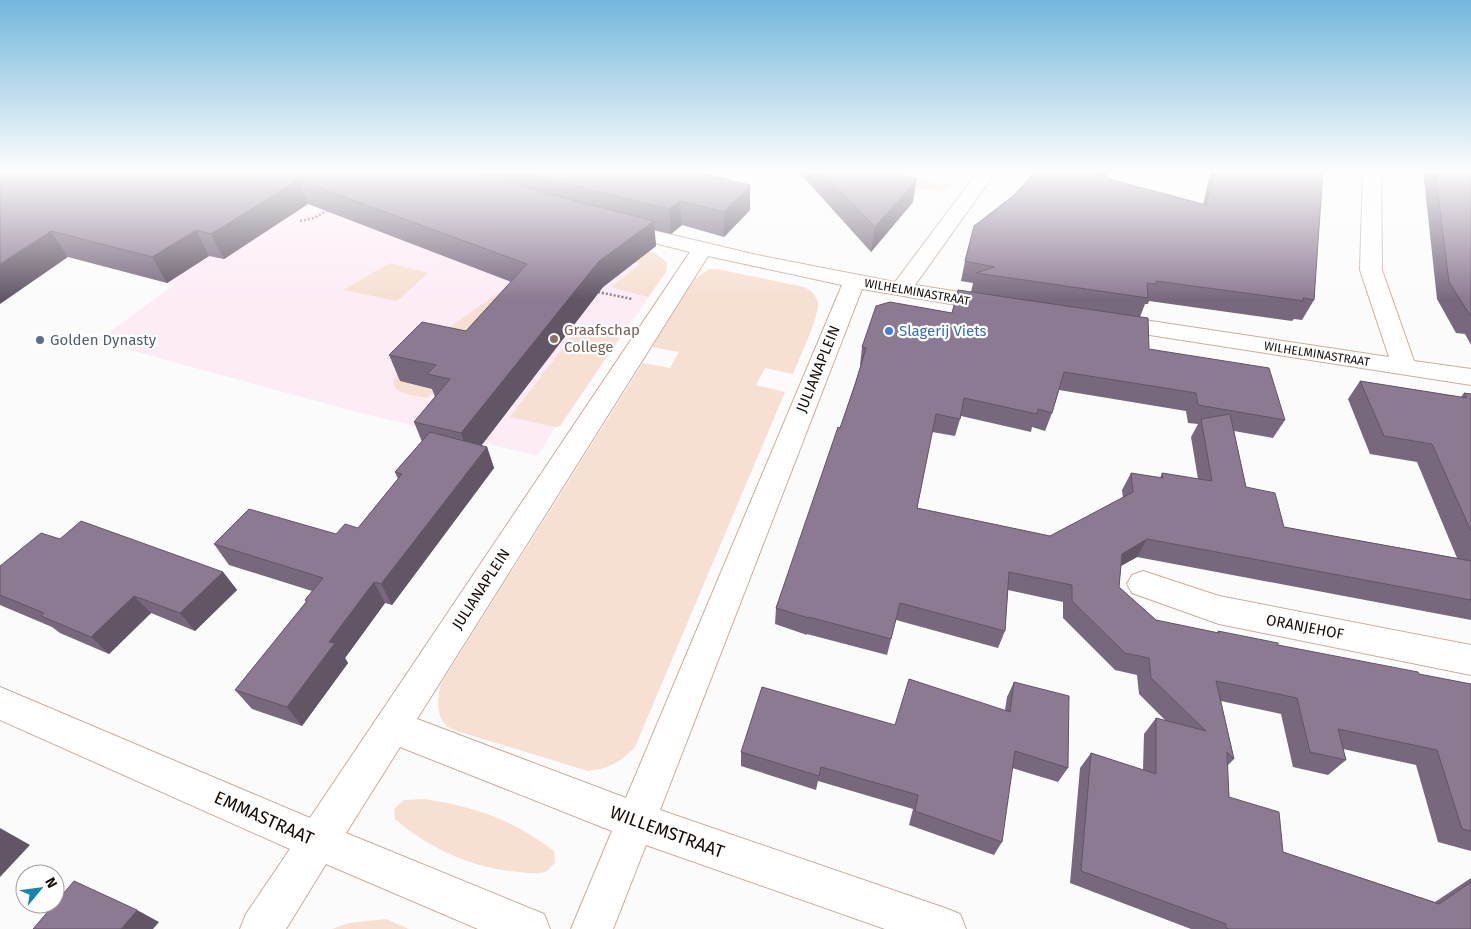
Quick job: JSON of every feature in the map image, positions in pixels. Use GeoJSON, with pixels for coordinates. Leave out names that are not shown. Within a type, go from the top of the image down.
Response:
{"type":"FeatureCollection","features":[{"type":"Feature","properties":{"kind":"street"},"geometry":{"type":"LineString","coordinates":[[900,290],[956,213]]}},
{"type":"Feature","properties":{"kind":"street"},"geometry":{"type":"LineString","coordinates":[[1372,213],[1371,270],[1404,367]]}},
{"type":"Feature","properties":{"kind":"street","name":"WILHELMINASTRAAT"},"geometry":{"type":"LineString","coordinates":[[596,222],[702,250],[900,290],[1008,307]]}},
{"type":"Feature","properties":{"kind":"street","name":"JULIANAPLEIN"},"geometry":{"type":"LineString","coordinates":[[261,929],[702,250]]}},
{"type":"Feature","properties":{"kind":"street","name":"JULIANAPLEIN"},"geometry":{"type":"LineString","coordinates":[[592,929],[854,281]]}},
{"type":"Feature","properties":{"kind":"street","name":"WILHELMINASTRAAT"},"geometry":{"type":"LineString","coordinates":[[1088,319],[1471,377]]}},
{"type":"Feature","properties":{"kind":"street","name":"ORANJEHOF"},"geometry":{"type":"LineString","coordinates":[[1143,584],[1219,610],[1471,660]]}},
{"type":"Feature","properties":{"kind":"street","name":"EMMASTRAAT"},"geometry":{"type":"LineString","coordinates":[[0,703],[318,842],[529,929]]}},
{"type":"Feature","properties":{"kind":"street","name":"WILLEMSTRAAT"},"geometry":{"type":"LineString","coordinates":[[392,727],[635,821],[945,929]]}},
{"type":"Feature","properties":{"kind":"path"},"geometry":{"type":"LineString","coordinates":[[300,220],[314,218],[323,213]]}},
{"type":"Feature","properties":{"kind":"path"},"geometry":{"type":"LineString","coordinates":[[314,218],[320,220]]}},
{"type":"Feature","properties":{"kind":"shaded area","name":"Graafschap College"},"geometry":{"type":"Polygon","coordinates":[[[292,213],[515,213],[657,254],[667,263],[666,272],[560,426],[555,427],[538,456],[353,411],[97,341],[174,285],[167,283],[229,242],[292,213]]]}},
{"type":"Feature","properties":{"kind":"shaded area"},"geometry":{"type":"Polygon","coordinates":[[[557,235],[616,242],[647,250],[659,256],[667,263],[666,272],[648,297],[611,287],[640,264],[557,235]]]}},
{"type":"Feature","properties":{"kind":"shaded area"},"geometry":{"type":"Polygon","coordinates":[[[390,263],[428,273],[397,301],[343,290],[390,263]]]}},
{"type":"Feature","properties":{"kind":"shaded area"},"geometry":{"type":"Polygon","coordinates":[[[709,269],[804,287],[815,296],[818,304],[817,311],[812,329],[793,374],[765,368],[756,385],[785,392],[635,747],[614,764],[588,771],[448,727],[440,716],[439,711],[438,700],[441,684],[643,363],[670,368],[679,352],[652,347],[695,279],[709,269]]]}},
{"type":"Feature","properties":{"kind":"shaded area"},"geometry":{"type":"Polygon","coordinates":[[[514,282],[471,353],[427,343],[514,282]]]}},
{"type":"Feature","properties":{"kind":"shaded area"},"geometry":{"type":"Polygon","coordinates":[[[577,330],[619,338],[560,426],[555,427],[510,417],[577,330]]]}},
{"type":"Feature","properties":{"kind":"shaded area"},"geometry":{"type":"Polygon","coordinates":[[[423,347],[440,385],[427,398],[403,393],[395,387],[394,382],[396,376],[423,347]]]}},
{"type":"Feature","properties":{"kind":"shaded area"},"geometry":{"type":"Polygon","coordinates":[[[424,799],[477,811],[523,830],[554,851],[555,863],[547,871],[530,873],[486,867],[453,856],[423,840],[395,819],[394,809],[404,800],[424,799]]]}},
{"type":"Feature","properties":{"kind":"shaded area"},"geometry":{"type":"Polygon","coordinates":[[[386,919],[409,929],[332,929],[349,923],[386,919]]]}},
{"type":"Feature","properties":{"kind":"building"},"geometry":{"type":"Polygon","coordinates":[[[0,213],[244,213],[211,234],[196,230],[152,257],[51,231],[0,264],[0,213]]]}},
{"type":"Feature","properties":{"kind":"building"},"geometry":{"type":"Polygon","coordinates":[[[389,213],[624,213],[654,221],[599,261],[461,433],[414,422],[450,379],[427,374],[436,365],[389,355],[422,322],[466,331],[527,264],[389,213]]]}},
{"type":"Feature","properties":{"kind":"building"},"geometry":{"type":"Polygon","coordinates":[[[862,213],[887,213],[875,227],[862,213]]]}},
{"type":"Feature","properties":{"kind":"building"},"geometry":{"type":"Polygon","coordinates":[[[990,213],[1320,213],[1314,300],[1303,298],[1304,301],[1156,281],[1157,284],[1147,283],[1148,298],[976,273],[995,267],[965,261],[974,226],[990,213]]]}},
{"type":"Feature","properties":{"kind":"building"},"geometry":{"type":"Polygon","coordinates":[[[1440,213],[1471,213],[1471,315],[1449,282],[1440,213]]]}},
{"type":"Feature","properties":{"kind":"building"},"geometry":{"type":"Polygon","coordinates":[[[958,290],[1148,318],[1149,349],[1269,368],[1285,420],[1198,405],[1196,393],[1064,372],[1052,413],[1038,409],[1037,414],[964,398],[960,419],[936,414],[917,508],[1050,536],[1133,492],[1131,473],[1163,478],[1162,473],[1212,481],[1201,419],[1230,414],[1246,487],[1275,493],[1284,527],[1471,561],[1471,600],[1147,539],[1122,554],[1119,587],[1156,620],[1278,643],[1278,645],[1471,684],[1471,831],[1462,829],[1437,750],[1338,729],[1346,760],[1310,752],[1297,698],[1216,681],[1234,759],[1227,752],[1229,797],[1279,812],[1283,852],[1439,904],[1471,882],[1471,929],[1229,929],[1226,928],[1226,924],[1081,871],[1091,753],[1156,774],[1156,718],[1206,731],[1151,678],[1149,658],[1125,653],[1072,601],[1072,585],[1009,572],[1005,631],[900,603],[891,639],[776,608],[838,427],[840,428],[855,385],[866,348],[862,347],[876,306],[890,302],[952,313],[958,290]]]}},
{"type":"Feature","properties":{"kind":"building"},"geometry":{"type":"Polygon","coordinates":[[[1360,381],[1467,398],[1464,393],[1471,394],[1471,531],[1432,444],[1384,436],[1360,381]]]}},
{"type":"Feature","properties":{"kind":"building"},"geometry":{"type":"Polygon","coordinates":[[[430,432],[487,447],[381,584],[374,582],[329,642],[335,643],[287,707],[235,690],[307,601],[305,600],[323,578],[214,544],[249,509],[336,534],[345,524],[358,528],[402,474],[395,472],[430,432]]]}},
{"type":"Feature","properties":{"kind":"building"},"geometry":{"type":"Polygon","coordinates":[[[81,521],[223,572],[180,613],[134,596],[91,637],[41,616],[44,613],[0,595],[0,566],[41,533],[60,539],[81,521]]]}},
{"type":"Feature","properties":{"kind":"building"},"geometry":{"type":"Polygon","coordinates":[[[909,679],[1010,712],[1014,682],[1069,696],[1068,768],[1015,751],[1002,842],[915,811],[918,795],[821,767],[819,776],[741,752],[762,687],[895,725],[909,679]]]}},
{"type":"Feature","properties":{"kind":"building"},"geometry":{"type":"Polygon","coordinates":[[[74,881],[137,910],[121,929],[33,929],[46,914],[65,914],[65,892],[74,881]]]}},
{"type":"Feature","properties":{"kind":"place","name":"Slagerij Viets"},"geometry":{"type":"Point","coordinates":[889,331]}},
{"type":"Feature","properties":{"kind":"place","name":"Graafschap College"},"geometry":{"type":"Point","coordinates":[554,339]}},
{"type":"Feature","properties":{"kind":"place","name":"Golden Dynasty"},"geometry":{"type":"Point","coordinates":[40,340]}}]}
